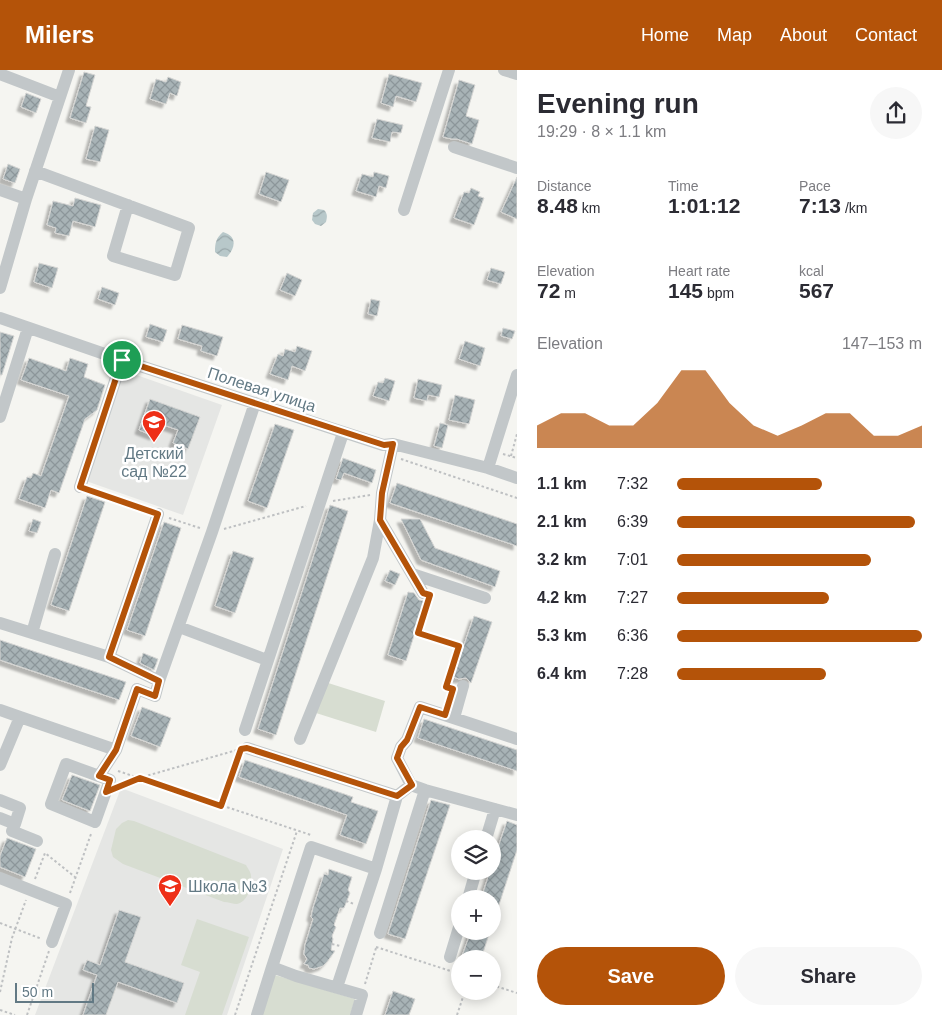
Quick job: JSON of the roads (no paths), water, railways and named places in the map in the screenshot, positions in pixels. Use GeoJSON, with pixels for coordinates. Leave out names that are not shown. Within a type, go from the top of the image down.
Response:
{"type":"FeatureCollection","features":[{"type":"Feature","properties":{"kind":"street"},"geometry":{"type":"LineString","coordinates":[[0,288],[26,199],[69,70]]}},
{"type":"Feature","properties":{"kind":"street"},"geometry":{"type":"LineString","coordinates":[[404,210],[449,70]]}},
{"type":"Feature","properties":{"kind":"street"},"geometry":{"type":"LineString","coordinates":[[504,70],[517,74]]}},
{"type":"Feature","properties":{"kind":"street"},"geometry":{"type":"LineString","coordinates":[[0,74],[60,97]]}},
{"type":"Feature","properties":{"kind":"street"},"geometry":{"type":"LineString","coordinates":[[454,147],[517,168]]}},
{"type":"Feature","properties":{"kind":"street"},"geometry":{"type":"LineString","coordinates":[[36,171],[128,205],[189,228],[175,275],[114,256],[128,205]]}},
{"type":"Feature","properties":{"kind":"street"},"geometry":{"type":"LineString","coordinates":[[0,190],[26,199]]}},
{"type":"Feature","properties":{"kind":"street","name":"Полевая улица"},"geometry":{"type":"LineString","coordinates":[[0,318],[122,360],[384,445],[393,444],[488,468],[517,478]]}},
{"type":"Feature","properties":{"kind":"street"},"geometry":{"type":"LineString","coordinates":[[0,417],[28,328]]}},
{"type":"Feature","properties":{"kind":"street"},"geometry":{"type":"LineString","coordinates":[[80,487],[122,360]]}},
{"type":"Feature","properties":{"kind":"street"},"geometry":{"type":"LineString","coordinates":[[488,468],[513,402],[517,375]]}},
{"type":"Feature","properties":{"kind":"street"},"geometry":{"type":"LineString","coordinates":[[99,776],[116,750],[137,689],[155,696],[255,403]]}},
{"type":"Feature","properties":{"kind":"street"},"geometry":{"type":"LineString","coordinates":[[245,730],[343,432]]}},
{"type":"Feature","properties":{"kind":"street"},"geometry":{"type":"LineString","coordinates":[[300,739],[373,558],[380,520],[382,493],[393,444]]}},
{"type":"Feature","properties":{"kind":"street"},"geometry":{"type":"LineString","coordinates":[[109,657],[158,514]]}},
{"type":"Feature","properties":{"kind":"street"},"geometry":{"type":"LineString","coordinates":[[380,520],[423,593]]}},
{"type":"Feature","properties":{"kind":"street"},"geometry":{"type":"LineString","coordinates":[[32,633],[55,554]]}},
{"type":"Feature","properties":{"kind":"street"},"geometry":{"type":"LineString","coordinates":[[412,574],[485,598]]}},
{"type":"Feature","properties":{"kind":"street"},"geometry":{"type":"LineString","coordinates":[[0,623],[109,657],[159,681]]}},
{"type":"Feature","properties":{"kind":"street"},"geometry":{"type":"LineString","coordinates":[[179,627],[267,660]]}},
{"type":"Feature","properties":{"kind":"street"},"geometry":{"type":"LineString","coordinates":[[454,718],[458,688]]}},
{"type":"Feature","properties":{"kind":"street"},"geometry":{"type":"LineString","coordinates":[[517,739],[420,707],[407,740],[401,747],[397,758],[412,785],[517,815]]}},
{"type":"Feature","properties":{"kind":"street"},"geometry":{"type":"LineString","coordinates":[[0,710],[116,750]]}},
{"type":"Feature","properties":{"kind":"street"},"geometry":{"type":"LineString","coordinates":[[0,765],[20,717]]}},
{"type":"Feature","properties":{"kind":"street"},"geometry":{"type":"LineString","coordinates":[[247,748],[397,796]]}},
{"type":"Feature","properties":{"kind":"street"},"geometry":{"type":"LineString","coordinates":[[66,764],[99,776],[110,780],[95,822],[51,804],[66,764]]}},
{"type":"Feature","properties":{"kind":"street"},"geometry":{"type":"LineString","coordinates":[[337,987],[376,869],[397,796],[412,785]]}},
{"type":"Feature","properties":{"kind":"street"},"geometry":{"type":"LineString","coordinates":[[380,933],[425,790]]}},
{"type":"Feature","properties":{"kind":"street"},"geometry":{"type":"LineString","coordinates":[[0,800],[20,808],[12,831],[37,840]]}},
{"type":"Feature","properties":{"kind":"street"},"geometry":{"type":"LineString","coordinates":[[489,830],[495,809]]}},
{"type":"Feature","properties":{"kind":"street"},"geometry":{"type":"LineString","coordinates":[[0,818],[15,824]]}},
{"type":"Feature","properties":{"kind":"street"},"geometry":{"type":"LineString","coordinates":[[257,1015],[311,847],[376,869]]}},
{"type":"Feature","properties":{"kind":"street"},"geometry":{"type":"LineString","coordinates":[[0,878],[66,904],[52,942]]}},
{"type":"Feature","properties":{"kind":"street"},"geometry":{"type":"LineString","coordinates":[[450,957],[455,940]]}},
{"type":"Feature","properties":{"kind":"street"},"geometry":{"type":"LineString","coordinates":[[272,967],[362,995],[356,1015]]}},
{"type":"Feature","properties":{"kind":"water"},"geometry":{"type":"Polygon","coordinates":[[[318,209],[324,210],[327,214],[326,222],[321,226],[315,224],[312,220],[313,213],[318,209]]]}},
{"type":"Feature","properties":{"kind":"water"},"geometry":{"type":"Polygon","coordinates":[[[223,232],[231,236],[234,242],[227,257],[220,256],[215,252],[216,241],[223,232]]]}},
{"type":"Feature","properties":{"kind":"place","name":"Детский сад №22"},"geometry":{"type":"Point","coordinates":[154,443]}},
{"type":"Feature","properties":{"kind":"place","name":"Школа №3"},"geometry":{"type":"Point","coordinates":[170,907]}}]}
